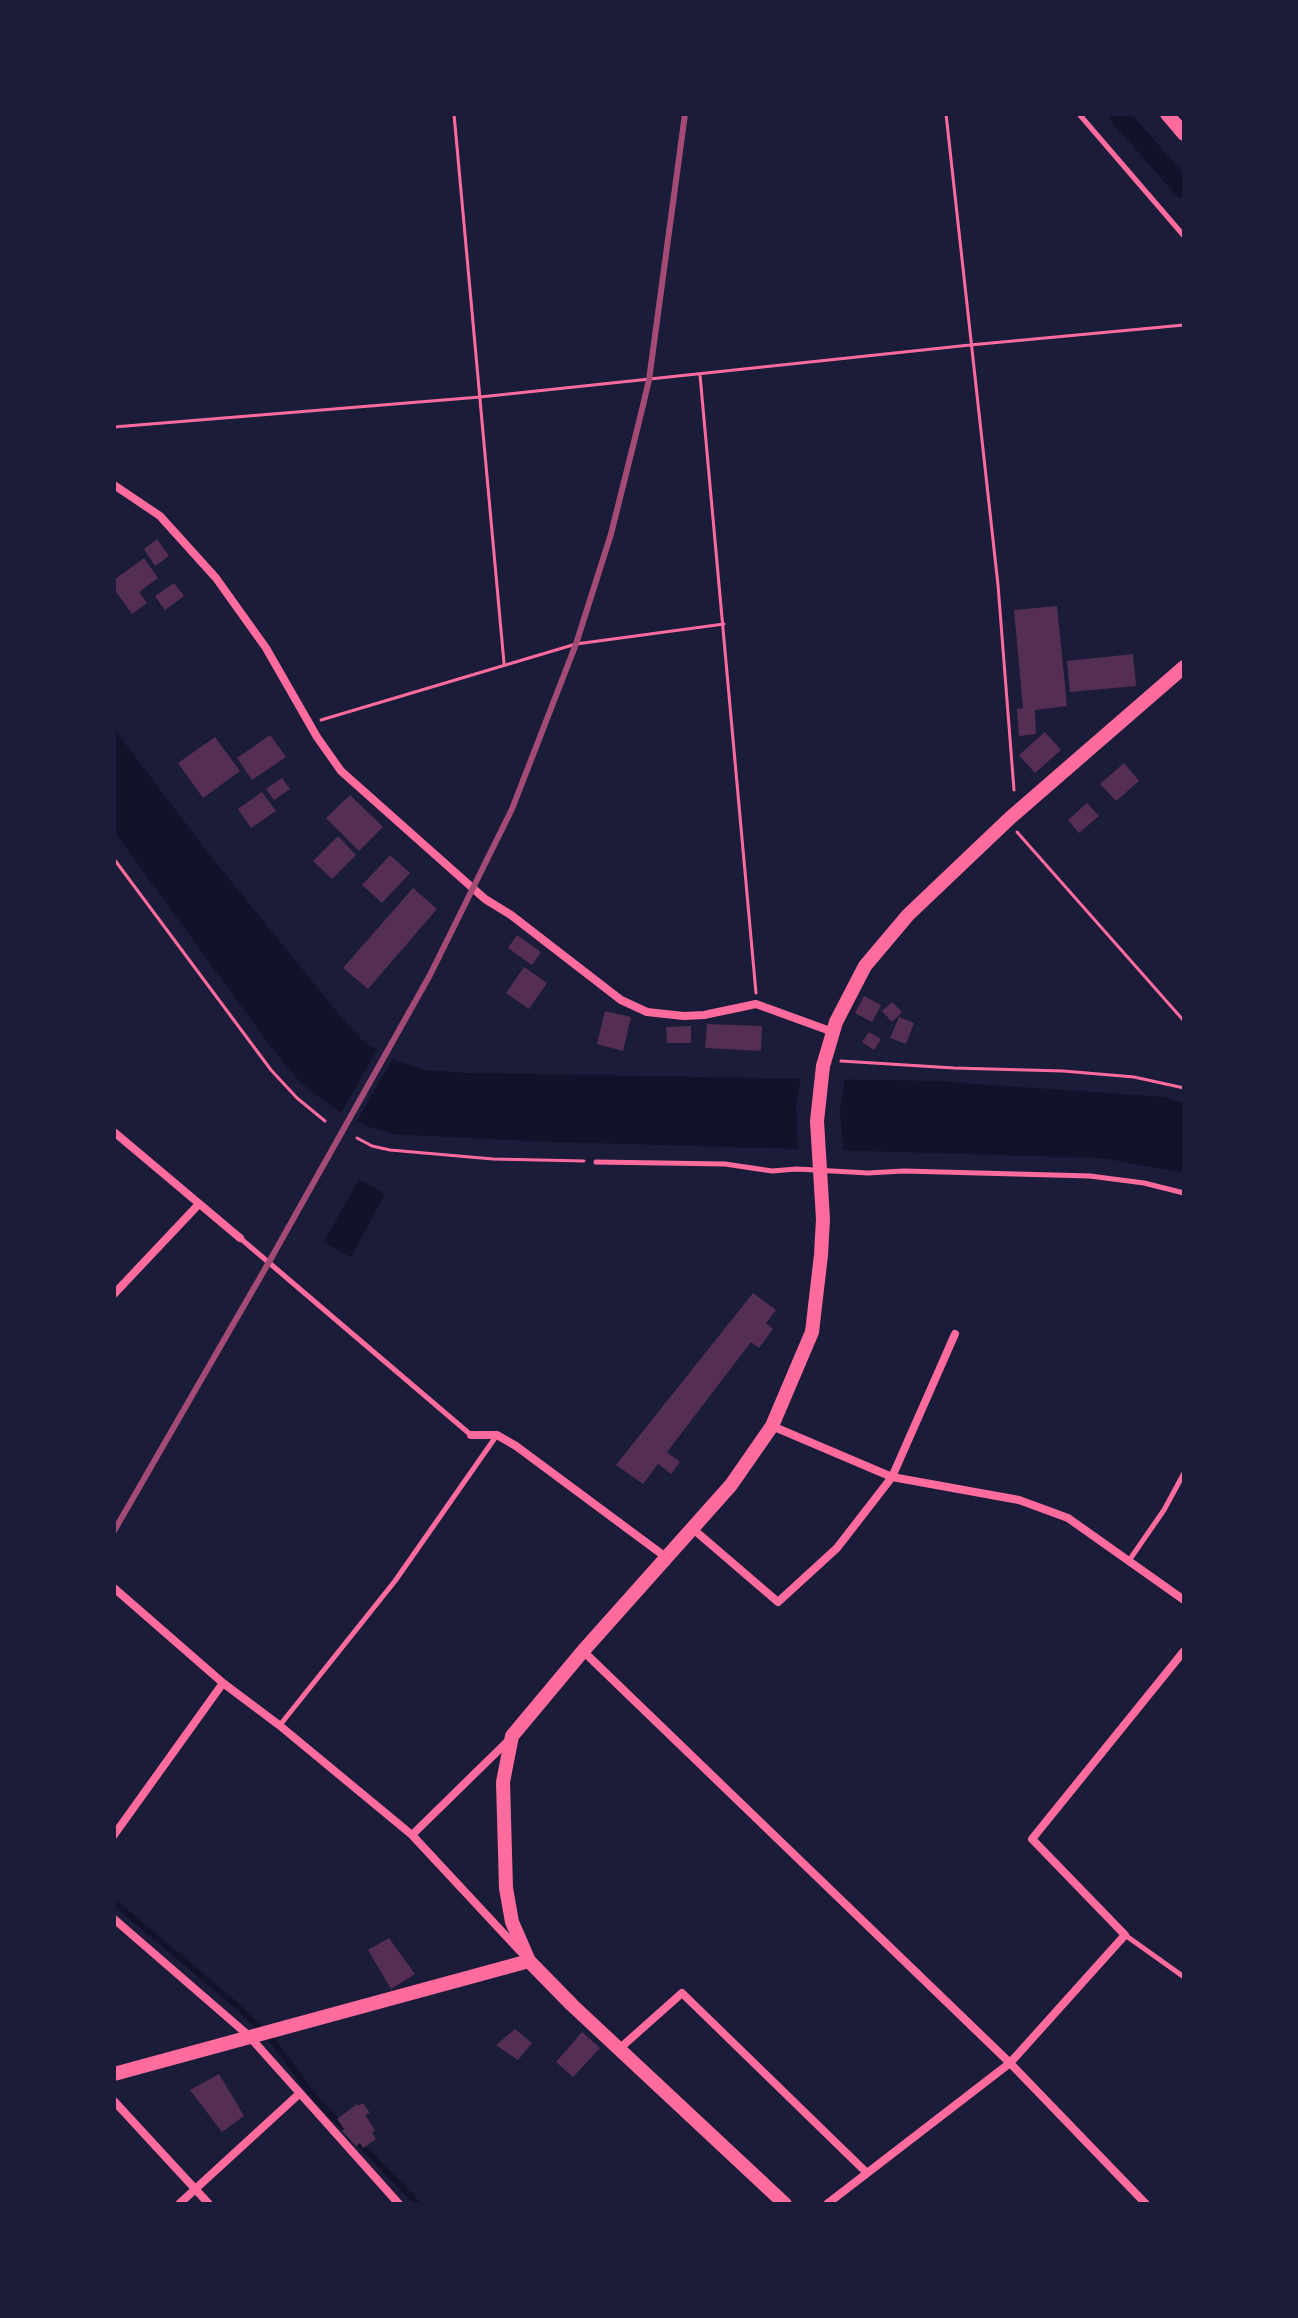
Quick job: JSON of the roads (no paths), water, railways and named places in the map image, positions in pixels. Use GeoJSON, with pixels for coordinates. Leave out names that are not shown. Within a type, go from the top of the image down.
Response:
{"type":"FeatureCollection","features":[{"type":"Feature","properties":{"kind":"main road"},"geometry":{"type":"LineString","coordinates":[[1167,114],[1184,134]]}},
{"type":"Feature","properties":{"kind":"main road"},"geometry":{"type":"LineString","coordinates":[[785,2204],[529,1961],[512,1922],[506,1888],[503,1782],[512,1736],[731,1485],[772,1426],[812,1332],[821,1255],[817,1121],[824,1062],[833,1032],[857,980],[889,935],[1006,821],[1184,667]]}},
{"type":"Feature","properties":{"kind":"main road"},"geometry":{"type":"LineString","coordinates":[[114,2074],[248,2035],[529,1961]]}},
{"type":"Feature","properties":{"kind":"street"},"geometry":{"type":"LineString","coordinates":[[114,485],[160,516],[216,578],[266,648],[341,771],[460,878],[621,1000],[647,1012],[704,1015],[756,1004],[833,1032]]}},
{"type":"Feature","properties":{"kind":"street"},"geometry":{"type":"LineString","coordinates":[[114,1132],[240,1238]]}},
{"type":"Feature","properties":{"kind":"street"},"geometry":{"type":"LineString","coordinates":[[114,1294],[199,1204]]}},
{"type":"Feature","properties":{"kind":"street"},"geometry":{"type":"LineString","coordinates":[[693,1529],[778,1602],[837,1548],[892,1477],[955,1334]]}},
{"type":"Feature","properties":{"kind":"street"},"geometry":{"type":"LineString","coordinates":[[772,1426],[892,1477],[1019,1500],[1068,1518],[1184,1600]]}},
{"type":"Feature","properties":{"kind":"street"},"geometry":{"type":"LineString","coordinates":[[471,1435],[497,1435],[667,1558]]}},
{"type":"Feature","properties":{"kind":"street"},"geometry":{"type":"LineString","coordinates":[[114,1588],[223,1683],[412,1835],[529,1961]]}},
{"type":"Feature","properties":{"kind":"street"},"geometry":{"type":"LineString","coordinates":[[583,1651],[1010,2063],[1146,2204]]}},
{"type":"Feature","properties":{"kind":"street"},"geometry":{"type":"LineString","coordinates":[[827,2204],[1010,2063],[1125,1935],[1032,1839],[1184,1651]]}},
{"type":"Feature","properties":{"kind":"street"},"geometry":{"type":"LineString","coordinates":[[114,1835],[223,1683]]}},
{"type":"Feature","properties":{"kind":"street"},"geometry":{"type":"LineString","coordinates":[[412,1835],[512,1736]]}},
{"type":"Feature","properties":{"kind":"street"},"geometry":{"type":"LineString","coordinates":[[114,1919],[248,2035],[399,2204]]}},
{"type":"Feature","properties":{"kind":"street"},"geometry":{"type":"LineString","coordinates":[[619,2049],[682,1993],[867,2173]]}},
{"type":"Feature","properties":{"kind":"street"},"geometry":{"type":"LineString","coordinates":[[179,2204],[299,2094]]}},
{"type":"Feature","properties":{"kind":"street"},"geometry":{"type":"LineString","coordinates":[[114,2101],[209,2204]]}},
{"type":"Feature","properties":{"kind":"lane"},"geometry":{"type":"LineString","coordinates":[[1079,114],[1184,236]]}},
{"type":"Feature","properties":{"kind":"lane"},"geometry":{"type":"LineString","coordinates":[[596,1162],[725,1164],[772,1171],[820,1167],[1090,1176],[1144,1183],[1184,1193]]}},
{"type":"Feature","properties":{"kind":"lane"},"geometry":{"type":"LineString","coordinates":[[240,1238],[471,1435]]}},
{"type":"Feature","properties":{"kind":"lane"},"geometry":{"type":"LineString","coordinates":[[279,1725],[395,1581],[497,1435]]}},
{"type":"Feature","properties":{"kind":"lane"},"geometry":{"type":"LineString","coordinates":[[1128,1562],[1164,1510],[1184,1473]]}},
{"type":"Feature","properties":{"kind":"lane"},"geometry":{"type":"LineString","coordinates":[[1125,1935],[1184,1977]]}},
{"type":"Feature","properties":{"kind":"waterway"},"geometry":{"type":"LineString","coordinates":[[1118,114],[1184,189]]}},
{"type":"Feature","properties":{"kind":"waterway"},"geometry":{"type":"LineString","coordinates":[[114,1902],[236,2005],[275,2044],[316,2099],[346,2130]]}},
{"type":"Feature","properties":{"kind":"waterway"},"geometry":{"type":"LineString","coordinates":[[354,2138],[418,2204]]}},
{"type":"Feature","properties":{"kind":"railway"},"geometry":{"type":"LineString","coordinates":[[114,1531],[430,975],[512,809],[576,644],[611,534],[639,422],[649,380],[685,114]]}}]}
